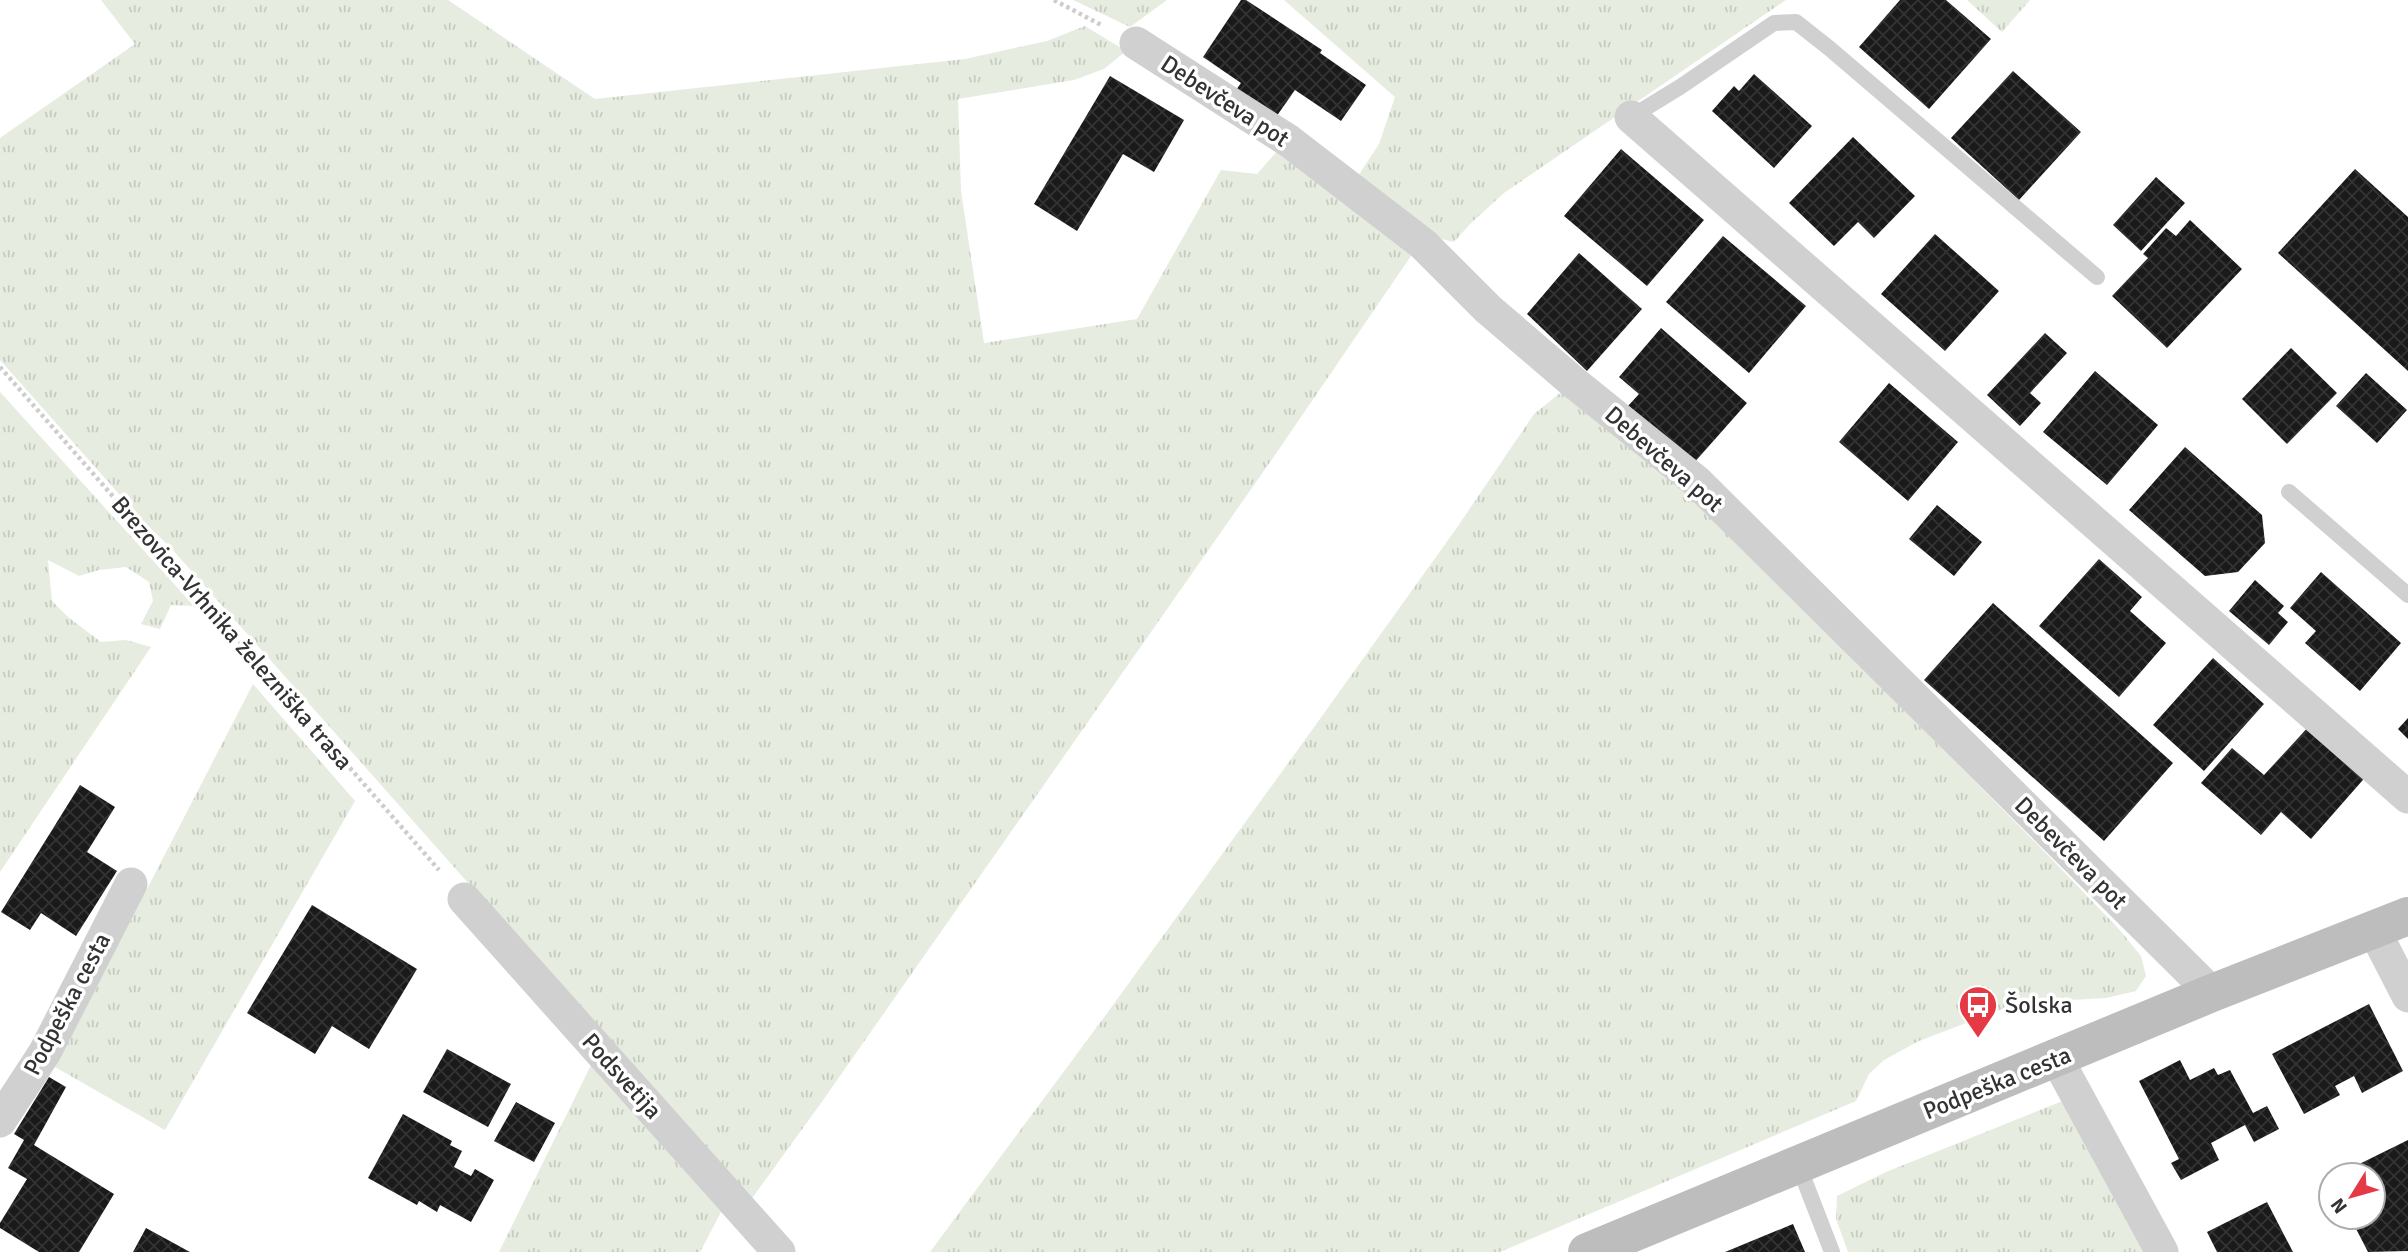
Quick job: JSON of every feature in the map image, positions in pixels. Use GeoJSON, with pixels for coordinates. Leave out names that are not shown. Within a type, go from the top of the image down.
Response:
{"type":"FeatureCollection","features":[{"type":"Feature","properties":{"kind":"main road","name":"Podpeška cesta"},"geometry":{"type":"LineString","coordinates":[[1587,1252],[2212,993],[2391,923]]}},
{"type":"Feature","properties":{"kind":"street","name":"Debevčeva pot"},"geometry":{"type":"LineString","coordinates":[[1136,43],[1289,141],[1423,244],[1488,309],[1696,481],[2212,993]]}},
{"type":"Feature","properties":{"kind":"street"},"geometry":{"type":"LineString","coordinates":[[1631,117],[2408,797]]}},
{"type":"Feature","properties":{"kind":"street","name":"Podpeška cesta"},"geometry":{"type":"LineString","coordinates":[[0,1121],[45,1052],[131,884]]}},
{"type":"Feature","properties":{"kind":"street","name":"Podsvetija"},"geometry":{"type":"LineString","coordinates":[[464,899],[779,1252]]}},
{"type":"Feature","properties":{"kind":"street"},"geometry":{"type":"LineString","coordinates":[[2391,923],[2408,996]]}},
{"type":"Feature","properties":{"kind":"street"},"geometry":{"type":"LineString","coordinates":[[2057,1059],[2162,1252]]}},
{"type":"Feature","properties":{"kind":"lane"},"geometry":{"type":"LineString","coordinates":[[1631,117],[1681,87],[1774,23],[1796,22],[2097,277]]}},
{"type":"Feature","properties":{"kind":"lane"},"geometry":{"type":"LineString","coordinates":[[2289,492],[2408,595]]}},
{"type":"Feature","properties":{"kind":"lane"},"geometry":{"type":"LineString","coordinates":[[1798,1164],[1832,1252]]}},
{"type":"Feature","properties":{"kind":"path","name":"Debevčeva pot"},"geometry":{"type":"LineString","coordinates":[[1054,0],[1136,43]]}},
{"type":"Feature","properties":{"kind":"path","name":"Brezovica-Vrhnika železniška trasa"},"geometry":{"type":"LineString","coordinates":[[0,367],[464,899]]}},
{"type":"Feature","properties":{"kind":"green space"},"geometry":{"type":"Polygon","coordinates":[[[101,0],[448,0],[595,99],[965,59],[1047,41],[1085,26],[1126,51],[1104,69],[1074,80],[958,99],[961,191],[984,343],[1137,319],[1221,170],[1257,174],[1279,149],[1413,253],[1275,455],[750,1201],[171,548],[143,521],[0,360],[0,138],[135,44],[101,0]]]}},
{"type":"Feature","properties":{"kind":"green space"},"geometry":{"type":"Polygon","coordinates":[[[1073,0],[1167,0],[1130,27],[1073,0]]]}},
{"type":"Feature","properties":{"kind":"green space"},"geometry":{"type":"Polygon","coordinates":[[[1284,0],[1786,0],[1504,193],[1454,242],[1438,238],[1358,176],[1379,144],[1395,97],[1284,0]]]}},
{"type":"Feature","properties":{"kind":"green space"},"geometry":{"type":"Polygon","coordinates":[[[1967,0],[2030,0],[2002,32],[1967,0]]]}},
{"type":"Feature","properties":{"kind":"green space"},"geometry":{"type":"Polygon","coordinates":[[[1565,389],[1686,491],[2118,928],[2141,956],[2146,976],[2136,991],[2106,998],[2018,1003],[1919,1041],[1884,1060],[1869,1074],[1856,1101],[1500,1252],[930,1252],[1307,737],[1456,529],[1534,414],[1565,389]]]}},
{"type":"Feature","properties":{"kind":"green space"},"geometry":{"type":"Polygon","coordinates":[[[0,392],[194,606],[171,605],[160,629],[141,624],[153,601],[149,582],[126,567],[99,570],[79,576],[48,560],[52,601],[68,617],[101,642],[126,640],[151,647],[0,872],[0,392]]]}},
{"type":"Feature","properties":{"kind":"green space"},"geometry":{"type":"Polygon","coordinates":[[[253,684],[355,801],[165,1130],[55,1067],[253,684]]]}},
{"type":"Feature","properties":{"kind":"green space"},"geometry":{"type":"Polygon","coordinates":[[[591,1065],[721,1212],[700,1252],[499,1252],[591,1065]]]}},
{"type":"Feature","properties":{"kind":"green space"},"geometry":{"type":"Polygon","coordinates":[[[2065,1100],[2153,1252],[1848,1252],[1836,1219],[1837,1196],[1886,1172],[2065,1100]]]}},
{"type":"Feature","properties":{"kind":"building"},"geometry":{"type":"Polygon","coordinates":[[[1241,0],[1246,0],[1322,50],[1320,53],[1366,85],[1341,121],[1295,90],[1276,117],[1236,90],[1241,83],[1203,57],[1241,0]]]}},
{"type":"Feature","properties":{"kind":"building"},"geometry":{"type":"Polygon","coordinates":[[[1900,0],[1946,0],[1991,39],[1929,109],[1859,47],[1900,0]]]}},
{"type":"Feature","properties":{"kind":"building"},"geometry":{"type":"Polygon","coordinates":[[[2013,71],[2081,132],[2019,200],[1951,138],[2013,71]]]}},
{"type":"Feature","properties":{"kind":"building"},"geometry":{"type":"Polygon","coordinates":[[[1754,74],[1812,126],[1774,168],[1712,111],[1734,86],[1739,91],[1754,74]]]}},
{"type":"Feature","properties":{"kind":"building"},"geometry":{"type":"Polygon","coordinates":[[[1110,76],[1184,120],[1154,172],[1123,154],[1077,231],[1034,204],[1110,76]]]}},
{"type":"Feature","properties":{"kind":"building"},"geometry":{"type":"Polygon","coordinates":[[[1853,137],[1915,196],[1874,238],[1858,222],[1834,246],[1789,203],[1853,137]]]}},
{"type":"Feature","properties":{"kind":"building"},"geometry":{"type":"Polygon","coordinates":[[[1621,149],[1704,220],[1647,286],[1564,216],[1621,149]]]}},
{"type":"Feature","properties":{"kind":"building"},"geometry":{"type":"Polygon","coordinates":[[[2355,169],[2408,217],[2408,371],[2278,253],[2355,169]]]}},
{"type":"Feature","properties":{"kind":"building"},"geometry":{"type":"Polygon","coordinates":[[[2156,177],[2185,203],[2141,251],[2113,225],[2156,177]]]}},
{"type":"Feature","properties":{"kind":"building"},"geometry":{"type":"Polygon","coordinates":[[[2190,220],[2242,269],[2167,348],[2112,296],[2148,258],[2143,254],[2166,228],[2176,236],[2190,220]]]}},
{"type":"Feature","properties":{"kind":"building"},"geometry":{"type":"Polygon","coordinates":[[[1935,234],[1999,291],[1945,351],[1881,294],[1935,234]]]}},
{"type":"Feature","properties":{"kind":"building"},"geometry":{"type":"Polygon","coordinates":[[[1723,236],[1806,306],[1749,373],[1666,302],[1723,236]]]}},
{"type":"Feature","properties":{"kind":"building"},"geometry":{"type":"Polygon","coordinates":[[[1579,253],[1642,309],[1587,371],[1527,314],[1579,253]]]}},
{"type":"Feature","properties":{"kind":"building"},"geometry":{"type":"Polygon","coordinates":[[[1661,328],[1747,403],[1693,464],[1628,406],[1639,394],[1619,377],[1661,328]]]}},
{"type":"Feature","properties":{"kind":"building"},"geometry":{"type":"Polygon","coordinates":[[[2045,333],[2067,353],[2030,393],[2041,403],[2020,426],[1987,395],[2045,333]]]}},
{"type":"Feature","properties":{"kind":"building"},"geometry":{"type":"Polygon","coordinates":[[[2291,348],[2337,393],[2287,444],[2242,399],[2291,348]]]}},
{"type":"Feature","properties":{"kind":"building"},"geometry":{"type":"Polygon","coordinates":[[[2095,371],[2158,425],[2107,485],[2043,432],[2095,371]]]}},
{"type":"Feature","properties":{"kind":"building"},"geometry":{"type":"Polygon","coordinates":[[[2366,373],[2407,410],[2377,443],[2336,406],[2366,373]]]}},
{"type":"Feature","properties":{"kind":"building"},"geometry":{"type":"Polygon","coordinates":[[[1889,383],[1958,442],[1908,501],[1839,442],[1889,383]]]}},
{"type":"Feature","properties":{"kind":"building"},"geometry":{"type":"Polygon","coordinates":[[[2185,447],[2262,515],[2265,543],[2238,572],[2205,576],[2129,510],[2185,447]]]}},
{"type":"Feature","properties":{"kind":"building"},"geometry":{"type":"Polygon","coordinates":[[[1937,505],[1982,542],[1954,576],[1909,539],[1937,505]]]}},
{"type":"Feature","properties":{"kind":"building"},"geometry":{"type":"Polygon","coordinates":[[[2099,559],[2142,597],[2130,611],[2166,643],[2119,697],[2039,626],[2099,559]]]}},
{"type":"Feature","properties":{"kind":"building"},"geometry":{"type":"Polygon","coordinates":[[[2321,572],[2401,643],[2360,691],[2305,643],[2316,631],[2290,608],[2321,572]]]}},
{"type":"Feature","properties":{"kind":"building"},"geometry":{"type":"Polygon","coordinates":[[[2255,580],[2284,606],[2278,613],[2288,622],[2269,645],[2229,611],[2255,580]]]}},
{"type":"Feature","properties":{"kind":"building"},"geometry":{"type":"Polygon","coordinates":[[[1993,603],[2173,763],[2104,841],[1924,680],[1993,603]]]}},
{"type":"Feature","properties":{"kind":"building"},"geometry":{"type":"Polygon","coordinates":[[[2213,658],[2264,704],[2204,771],[2153,725],[2213,658]]]}},
{"type":"Feature","properties":{"kind":"building"},"geometry":{"type":"Polygon","coordinates":[[[2408,718],[2408,739],[2398,729],[2408,718]]]}},
{"type":"Feature","properties":{"kind":"building"},"geometry":{"type":"Polygon","coordinates":[[[2311,724],[2369,773],[2311,839],[2281,812],[2261,835],[2201,783],[2232,748],[2264,775],[2311,724]]]}},
{"type":"Feature","properties":{"kind":"building"},"geometry":{"type":"Polygon","coordinates":[[[80,785],[115,807],[87,852],[117,871],[76,936],[41,913],[30,930],[1,912],[80,785]]]}},
{"type":"Feature","properties":{"kind":"building"},"geometry":{"type":"Polygon","coordinates":[[[312,905],[417,969],[369,1049],[332,1026],[315,1054],[247,1013],[312,905]]]}},
{"type":"Feature","properties":{"kind":"building"},"geometry":{"type":"Polygon","coordinates":[[[2369,1004],[2403,1071],[2362,1093],[2354,1076],[2335,1086],[2340,1095],[2304,1114],[2272,1054],[2369,1004]]]}},
{"type":"Feature","properties":{"kind":"building"},"geometry":{"type":"Polygon","coordinates":[[[447,1049],[511,1084],[488,1127],[423,1092],[447,1049]]]}},
{"type":"Feature","properties":{"kind":"building"},"geometry":{"type":"Polygon","coordinates":[[[2180,1060],[2190,1080],[2214,1068],[2218,1075],[2230,1070],[2253,1113],[2267,1106],[2279,1129],[2254,1142],[2245,1125],[2211,1143],[2219,1160],[2181,1180],[2171,1163],[2179,1159],[2139,1081],[2180,1060]]]}},
{"type":"Feature","properties":{"kind":"building"},"geometry":{"type":"Polygon","coordinates":[[[49,1077],[66,1087],[34,1145],[114,1194],[79,1252],[39,1252],[0,1228],[0,1223],[27,1179],[8,1168],[24,1140],[14,1134],[49,1077]]]}},
{"type":"Feature","properties":{"kind":"building"},"geometry":{"type":"Polygon","coordinates":[[[516,1102],[555,1123],[534,1162],[494,1141],[516,1102]]]}},
{"type":"Feature","properties":{"kind":"building"},"geometry":{"type":"Polygon","coordinates":[[[403,1114],[452,1141],[450,1145],[462,1151],[454,1167],[471,1176],[475,1169],[494,1180],[471,1222],[440,1205],[437,1212],[419,1201],[417,1205],[368,1178],[403,1114]]]}},
{"type":"Feature","properties":{"kind":"building"},"geometry":{"type":"Polygon","coordinates":[[[2408,1140],[2408,1251],[2368,1252],[2357,1231],[2387,1231],[2387,1161],[2365,1161],[2408,1140]]]}},
{"type":"Feature","properties":{"kind":"building"},"geometry":{"type":"Polygon","coordinates":[[[2267,1202],[2293,1252],[2217,1252],[2207,1232],[2267,1202]]]}},
{"type":"Feature","properties":{"kind":"building"},"geometry":{"type":"Polygon","coordinates":[[[1793,1224],[1805,1252],[1725,1252],[1793,1224]]]}},
{"type":"Feature","properties":{"kind":"building"},"geometry":{"type":"Polygon","coordinates":[[[146,1228],[190,1252],[133,1252],[146,1228]]]}},
{"type":"Feature","properties":{"kind":"place","name":"Šolska"},"geometry":{"type":"Point","coordinates":[1978,1039]}}]}
